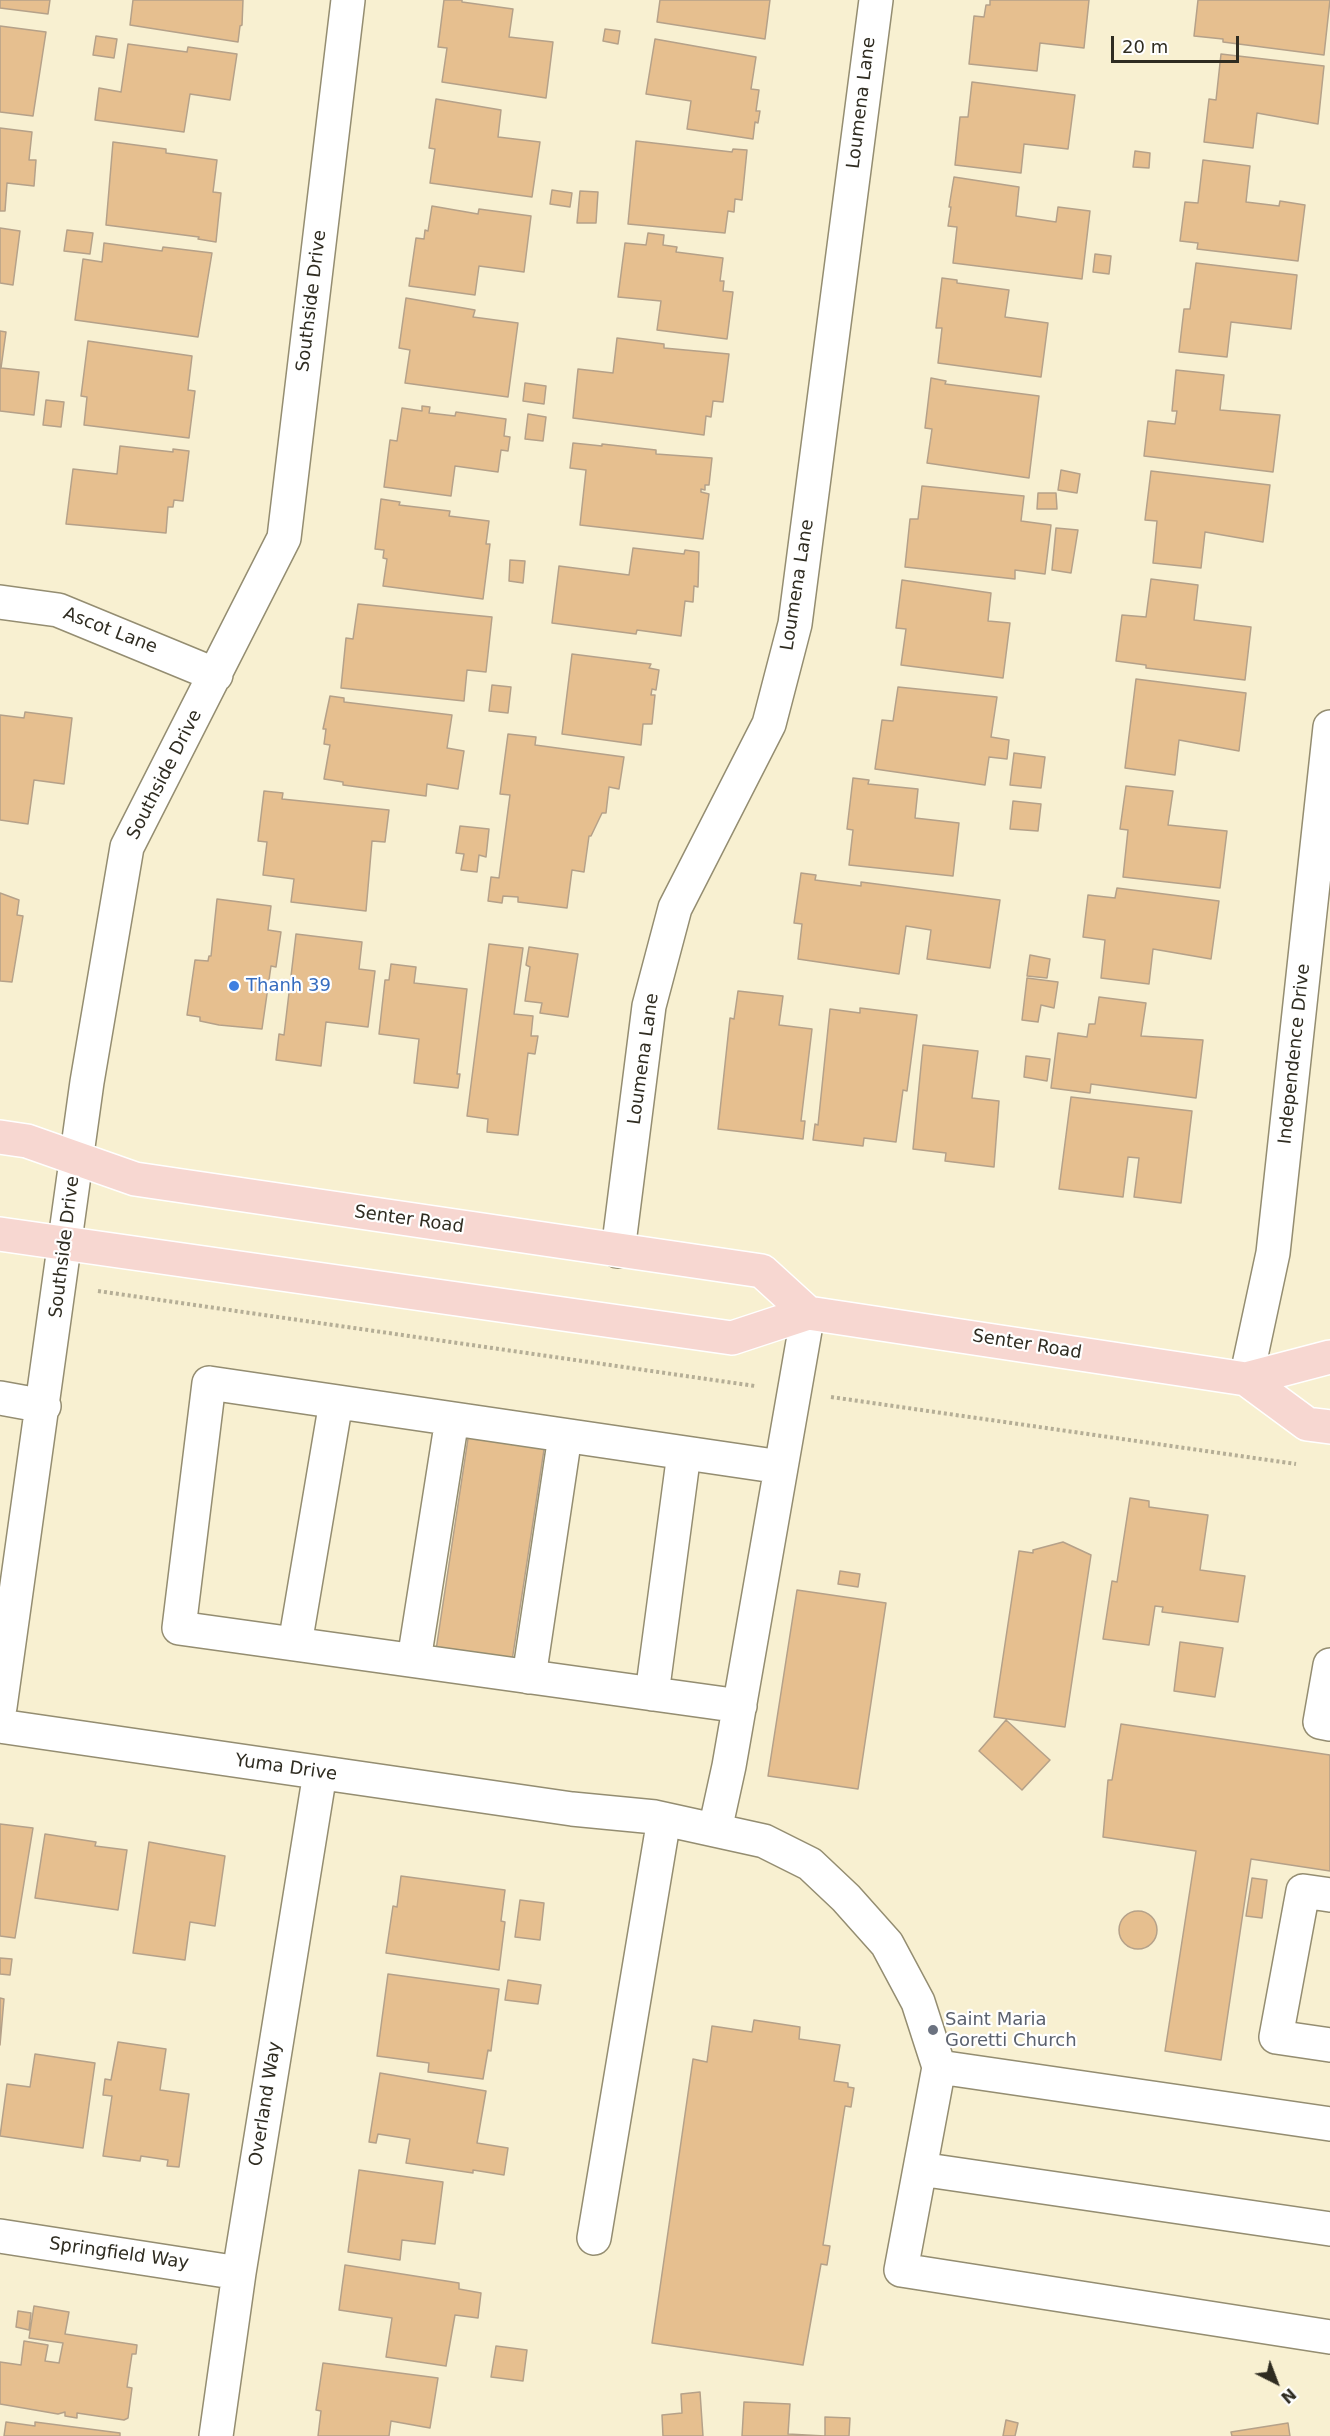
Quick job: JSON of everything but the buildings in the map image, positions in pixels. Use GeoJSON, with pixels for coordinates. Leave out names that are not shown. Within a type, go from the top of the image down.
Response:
{"type":"FeatureCollection","features":[{"type":"Feature","properties":{"kind":"main road","name":"Senter Road"},"geometry":{"type":"LineString","coordinates":[[0,1137],[27,1141],[135,1179],[762,1271],[808,1312]]}},
{"type":"Feature","properties":{"kind":"main road","name":"Senter Road"},"geometry":{"type":"LineString","coordinates":[[0,1234],[732,1338],[808,1312],[1246,1379],[1330,1357]]}},
{"type":"Feature","properties":{"kind":"main road","name":"Senter Road"},"geometry":{"type":"LineString","coordinates":[[1246,1379],[1307,1424],[1330,1427]]}},
{"type":"Feature","properties":{"kind":"street","name":"Southside Drive"},"geometry":{"type":"LineString","coordinates":[[0,1707],[91,1060],[127,847],[284,538],[348,0]]}},
{"type":"Feature","properties":{"kind":"street","name":"Loumena Lane"},"geometry":{"type":"LineString","coordinates":[[618,1251],[649,1006],[675,908],[769,724],[795,624],[876,0]]}},
{"type":"Feature","properties":{"kind":"street","name":"Ascot Lane"},"geometry":{"type":"LineString","coordinates":[[0,602],[58,610],[216,675]]}},
{"type":"Feature","properties":{"kind":"street","name":"Independence Drive"},"geometry":{"type":"LineString","coordinates":[[1246,1379],[1273,1253],[1330,727]]}},
{"type":"Feature","properties":{"kind":"street"},"geometry":{"type":"LineString","coordinates":[[715,1830],[740,1706],[808,1312]]}},
{"type":"Feature","properties":{"kind":"street"},"geometry":{"type":"LineString","coordinates":[[740,1706],[179,1628],[209,1383],[781,1467]]}},
{"type":"Feature","properties":{"kind":"street"},"geometry":{"type":"LineString","coordinates":[[0,1398],[44,1406]]}},
{"type":"Feature","properties":{"kind":"street"},"geometry":{"type":"LineString","coordinates":[[296,1644],[336,1402]]}},
{"type":"Feature","properties":{"kind":"street"},"geometry":{"type":"LineString","coordinates":[[414,1660],[452,1419]]}},
{"type":"Feature","properties":{"kind":"street"},"geometry":{"type":"LineString","coordinates":[[529,1677],[565,1436]]}},
{"type":"Feature","properties":{"kind":"street"},"geometry":{"type":"LineString","coordinates":[[652,1694],[684,1453]]}},
{"type":"Feature","properties":{"kind":"street"},"geometry":{"type":"LineString","coordinates":[[1330,1665],[1320,1722],[1330,1724]]}},
{"type":"Feature","properties":{"kind":"street","name":"Yuma Drive"},"geometry":{"type":"LineString","coordinates":[[0,1726],[572,1809],[664,1819],[764,1841],[810,1864],[846,1898],[887,1944],[918,2002],[939,2067]]}},
{"type":"Feature","properties":{"kind":"street","name":"Overland Way"},"geometry":{"type":"LineString","coordinates":[[216,2436],[238,2273],[320,1773]]}},
{"type":"Feature","properties":{"kind":"street"},"geometry":{"type":"LineString","coordinates":[[594,2238],[664,1819]]}},
{"type":"Feature","properties":{"kind":"street"},"geometry":{"type":"LineString","coordinates":[[1330,1895],[1303,1891],[1276,2037],[1330,2045]]}},
{"type":"Feature","properties":{"kind":"street"},"geometry":{"type":"LineString","coordinates":[[1330,2124],[939,2067],[901,2270],[1330,2337]]}},
{"type":"Feature","properties":{"kind":"street"},"geometry":{"type":"LineString","coordinates":[[920,2169],[1330,2229]]}},
{"type":"Feature","properties":{"kind":"street","name":"Springfield Way"},"geometry":{"type":"LineString","coordinates":[[0,2236],[238,2273]]}},
{"type":"Feature","properties":{"kind":"path"},"geometry":{"type":"LineString","coordinates":[[66,1244],[94,1290],[1300,1464]]}},
{"type":"Feature","properties":{"kind":"place","name":"Thanh 39"},"geometry":{"type":"Point","coordinates":[234,986]}},
{"type":"Feature","properties":{"kind":"place","name":"Saint Maria Goretti Church"},"geometry":{"type":"Point","coordinates":[933,2030]}}]}
